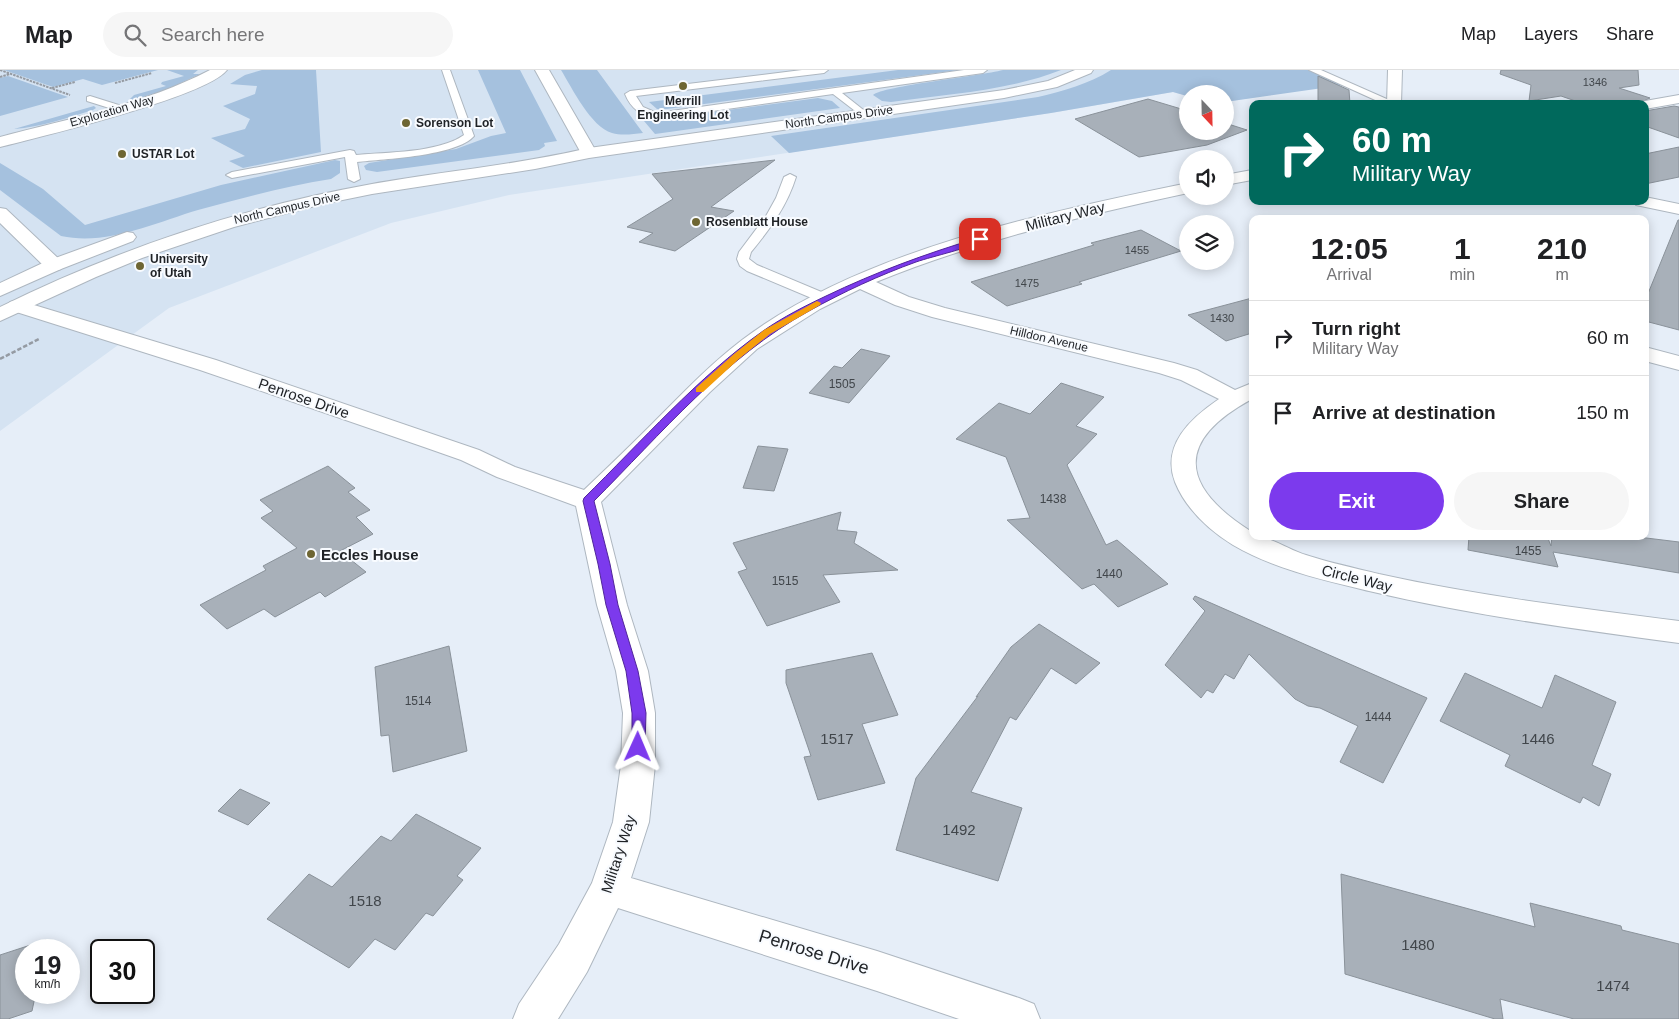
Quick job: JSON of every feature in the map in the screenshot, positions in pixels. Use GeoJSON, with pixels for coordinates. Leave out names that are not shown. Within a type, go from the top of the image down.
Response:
{"type":"FeatureCollection","features":[{"type":"Feature","properties":{"kind":"street","name":"Exploration Way"},"geometry":{"type":"LineString","coordinates":[[2,140],[122,109],[179,91],[204,80],[220,70]]}},
{"type":"Feature","properties":{"kind":"street"},"geometry":{"type":"LineString","coordinates":[[542,70],[588,153]]}},
{"type":"Feature","properties":{"kind":"street","name":"North Campus Drive"},"geometry":{"type":"LineString","coordinates":[[6,308],[130,255],[206,228],[260,213],[373,189],[551,162],[588,153],[1029,90],[1086,70]]}},
{"type":"Feature","properties":{"kind":"street"},"geometry":{"type":"LineString","coordinates":[[1394,100],[1395,70]]}},
{"type":"Feature","properties":{"kind":"street"},"geometry":{"type":"LineString","coordinates":[[1649,104],[1679,99]]}},
{"type":"Feature","properties":{"kind":"street","name":"North Campus Drive"},"geometry":{"type":"LineString","coordinates":[[244,202],[293,190],[546,152],[588,153]]}},
{"type":"Feature","properties":{"kind":"street"},"geometry":{"type":"LineString","coordinates":[[1234,178],[1249,176]]}},
{"type":"Feature","properties":{"kind":"street","name":"Military Way"},"geometry":{"type":"LineString","coordinates":[[534,1019],[573,958],[609,888],[631,822],[638,764],[639,713],[632,671],[612,605],[588,501],[682,407],[737,356],[767,332],[826,299],[914,260],[980,239],[1095,208],[1179,190]]}},
{"type":"Feature","properties":{"kind":"street"},"geometry":{"type":"LineString","coordinates":[[1649,203],[1679,209]]}},
{"type":"Feature","properties":{"kind":"street"},"geometry":{"type":"LineString","coordinates":[[0,213],[54,265]]}},
{"type":"Feature","properties":{"kind":"street"},"geometry":{"type":"LineString","coordinates":[[6,308],[54,265],[99,256],[192,225],[260,213]]}},
{"type":"Feature","properties":{"kind":"street"},"geometry":{"type":"LineString","coordinates":[[0,290],[54,265],[139,233]]}},
{"type":"Feature","properties":{"kind":"street","name":"Hilldon Avenue"},"geometry":{"type":"LineString","coordinates":[[861,282],[902,301],[938,313],[1166,368],[1244,395]]}},
{"type":"Feature","properties":{"kind":"street","name":"Penrose Drive"},"geometry":{"type":"LineString","coordinates":[[6,308],[69,323],[208,365],[434,442],[470,455],[506,472],[588,501]]}},
{"type":"Feature","properties":{"kind":"street"},"geometry":{"type":"LineString","coordinates":[[1649,355],[1679,363]]}},
{"type":"Feature","properties":{"kind":"street","name":"Circle Way"},"geometry":{"type":"LineString","coordinates":[[1244,395],[1216,412],[1190,436],[1184,451],[1184,468],[1188,484],[1198,501],[1216,519],[1238,535],[1268,551],[1346,576],[1442,598],[1557,617],[1679,632]]}},
{"type":"Feature","properties":{"kind":"street","name":"Penrose Drive"},"geometry":{"type":"LineString","coordinates":[[609,888],[877,971],[1019,1019]]}},
{"type":"Feature","properties":{"kind":"lane"},"geometry":{"type":"LineString","coordinates":[[352,159],[442,147],[466,140],[469,136],[446,70]]}},
{"type":"Feature","properties":{"kind":"lane"},"geometry":{"type":"LineString","coordinates":[[824,70],[630,94],[632,102],[642,112],[656,116],[984,70]]}},
{"type":"Feature","properties":{"kind":"lane"},"geometry":{"type":"LineString","coordinates":[[1313,70],[1384,100]]}},
{"type":"Feature","properties":{"kind":"lane"},"geometry":{"type":"LineString","coordinates":[[836,92],[863,114]]}},
{"type":"Feature","properties":{"kind":"lane"},"geometry":{"type":"LineString","coordinates":[[90,99],[122,109]]}},
{"type":"Feature","properties":{"kind":"lane"},"geometry":{"type":"LineString","coordinates":[[232,175],[350,153],[354,180]]}},
{"type":"Feature","properties":{"kind":"lane"},"geometry":{"type":"LineString","coordinates":[[790,177],[786,194],[774,214],[745,252],[743,259],[752,268],[826,299]]}},
{"type":"Feature","properties":{"kind":"path"},"geometry":{"type":"LineString","coordinates":[[0,77],[10,74]]}},
{"type":"Feature","properties":{"kind":"path"},"geometry":{"type":"LineString","coordinates":[[0,360],[69,323]]}},
{"type":"Feature","properties":{"kind":"shaded area","name":"University of Utah"},"geometry":{"type":"Polygon","coordinates":[[[0,70],[1307,70],[1275,94],[1234,101],[1234,85],[1179,85],[1179,94],[1173,92],[1051,113],[509,195],[391,223],[169,308],[0,431],[0,70]]]}},
{"type":"Feature","properties":{"kind":"shaded area"},"geometry":{"type":"Polygon","coordinates":[[[4,70],[158,70],[102,85],[83,79],[53,87],[4,70]]]}},
{"type":"Feature","properties":{"kind":"shaded area"},"geometry":{"type":"Polygon","coordinates":[[[167,70],[198,70],[193,74],[200,74],[166,90],[133,100],[130,99],[134,95],[166,86],[161,84],[162,82],[184,76],[167,70]]]}},
{"type":"Feature","properties":{"kind":"shaded area"},"geometry":{"type":"Polygon","coordinates":[[[262,70],[316,70],[321,152],[243,168],[229,161],[245,156],[211,138],[245,129],[250,119],[223,106],[255,94],[257,86],[230,84],[245,75],[262,70]]]}},
{"type":"Feature","properties":{"kind":"shaded area"},"geometry":{"type":"Polygon","coordinates":[[[478,70],[520,70],[557,141],[544,143],[545,146],[539,150],[377,172],[366,170],[364,166],[369,163],[456,149],[491,136],[506,133],[478,70]]]}},
{"type":"Feature","properties":{"kind":"shaded area"},"geometry":{"type":"Polygon","coordinates":[[[561,70],[597,70],[643,133],[620,134],[604,129],[583,106],[561,70]]]}},
{"type":"Feature","properties":{"kind":"shaded area"},"geometry":{"type":"Polygon","coordinates":[[[898,70],[959,70],[667,109],[657,109],[649,102],[898,70]]]}},
{"type":"Feature","properties":{"kind":"shaded area"},"geometry":{"type":"Polygon","coordinates":[[[1003,70],[1061,70],[1020,83],[955,94],[891,102],[882,101],[873,95],[894,88],[1003,70]]]}},
{"type":"Feature","properties":{"kind":"shaded area"},"geometry":{"type":"Polygon","coordinates":[[[1111,70],[1308,70],[1344,85],[1234,101],[1234,85],[1179,85],[1179,94],[1173,92],[1051,113],[789,153],[771,136],[1038,97],[1066,90],[1111,70]]]}},
{"type":"Feature","properties":{"kind":"shaded area"},"geometry":{"type":"Polygon","coordinates":[[[8,76],[68,97],[0,116],[0,78],[8,76]]]}},
{"type":"Feature","properties":{"kind":"shaded area"},"geometry":{"type":"Polygon","coordinates":[[[818,98],[832,101],[840,108],[655,134],[644,121],[818,98]]]}},
{"type":"Feature","properties":{"kind":"shaded area"},"geometry":{"type":"Polygon","coordinates":[[[94,106],[96,108],[93,110],[64,119],[14,129],[94,106]]]}},
{"type":"Feature","properties":{"kind":"shaded area"},"geometry":{"type":"Polygon","coordinates":[[[335,160],[340,161],[340,173],[331,179],[248,197],[198,210],[130,232],[96,238],[61,236],[0,190],[0,163],[43,189],[85,225],[221,185],[335,160]]]}},
{"type":"Feature","properties":{"kind":"building"},"geometry":{"type":"Polygon","coordinates":[[[1501,70],[1638,70],[1639,85],[1619,88],[1650,98],[1646,100],[1572,100],[1561,96],[1529,100],[1531,85],[1500,74],[1501,70]]]}},
{"type":"Feature","properties":{"kind":"building"},"geometry":{"type":"Polygon","coordinates":[[[1318,76],[1349,90],[1350,100],[1318,100],[1318,76]]]}},
{"type":"Feature","properties":{"kind":"building"},"geometry":{"type":"Polygon","coordinates":[[[1148,99],[1179,108],[1179,140],[1220,140],[1207,145],[1139,157],[1075,119],[1148,99]]]}},
{"type":"Feature","properties":{"kind":"building"},"geometry":{"type":"Polygon","coordinates":[[[1674,106],[1679,107],[1679,138],[1649,127],[1649,110],[1674,106]]]}},
{"type":"Feature","properties":{"kind":"building"},"geometry":{"type":"Polygon","coordinates":[[[1234,126],[1247,130],[1234,135],[1234,126]]]}},
{"type":"Feature","properties":{"kind":"building"},"geometry":{"type":"Polygon","coordinates":[[[1679,147],[1679,177],[1649,183],[1649,153],[1679,147]]]}},
{"type":"Feature","properties":{"kind":"building"},"geometry":{"type":"Polygon","coordinates":[[[775,160],[711,207],[734,211],[675,251],[639,242],[653,233],[627,227],[673,199],[652,174],[775,160]]]}},
{"type":"Feature","properties":{"kind":"building"},"geometry":{"type":"Polygon","coordinates":[[[1679,220],[1679,330],[1649,322],[1649,291],[1679,220]]]}},
{"type":"Feature","properties":{"kind":"building"},"geometry":{"type":"Polygon","coordinates":[[[1141,230],[1179,252],[1079,282],[1082,284],[1007,306],[971,282],[1094,245],[1091,243],[1141,230]]]}},
{"type":"Feature","properties":{"kind":"building"},"geometry":{"type":"Polygon","coordinates":[[[1249,299],[1249,334],[1226,341],[1188,315],[1249,299]]]}},
{"type":"Feature","properties":{"kind":"building"},"geometry":{"type":"Polygon","coordinates":[[[861,349],[890,356],[849,403],[809,393],[834,366],[842,368],[861,349]]]}},
{"type":"Feature","properties":{"kind":"building"},"geometry":{"type":"Polygon","coordinates":[[[1061,383],[1104,397],[1076,426],[1097,434],[1067,465],[1106,545],[1117,540],[1168,584],[1118,607],[1094,584],[1082,589],[1007,520],[1030,518],[1006,457],[956,439],[999,403],[1030,414],[1061,383]]]}},
{"type":"Feature","properties":{"kind":"building"},"geometry":{"type":"Polygon","coordinates":[[[758,446],[788,449],[774,491],[743,488],[758,446]]]}},
{"type":"Feature","properties":{"kind":"building","name":"Eccles House"},"geometry":{"type":"Polygon","coordinates":[[[328,466],[355,488],[348,492],[370,510],[356,517],[373,534],[340,551],[366,572],[325,597],[320,592],[275,617],[264,609],[227,629],[200,605],[266,570],[263,566],[297,548],[261,518],[273,511],[260,500],[328,466]]]}},
{"type":"Feature","properties":{"kind":"building"},"geometry":{"type":"Polygon","coordinates":[[[841,512],[837,530],[857,532],[854,543],[898,570],[823,575],[840,602],[767,626],[738,572],[747,569],[733,543],[841,512]]]}},
{"type":"Feature","properties":{"kind":"building"},"geometry":{"type":"Polygon","coordinates":[[[1649,538],[1679,542],[1679,573],[1553,552],[1558,567],[1468,550],[1469,540],[1549,540],[1551,546],[1552,540],[1649,540],[1649,538]]]}},
{"type":"Feature","properties":{"kind":"building"},"geometry":{"type":"Polygon","coordinates":[[[1195,596],[1427,698],[1383,783],[1340,762],[1358,726],[1320,708],[1308,706],[1295,699],[1249,654],[1234,679],[1225,674],[1213,693],[1207,690],[1201,698],[1165,665],[1205,611],[1193,599],[1195,596]]]}},
{"type":"Feature","properties":{"kind":"building"},"geometry":{"type":"Polygon","coordinates":[[[1039,624],[1100,663],[1076,684],[1051,668],[1016,720],[1010,717],[971,792],[1022,808],[998,881],[896,850],[916,778],[978,696],[976,697],[1011,647],[1039,624]]]}},
{"type":"Feature","properties":{"kind":"building"},"geometry":{"type":"Polygon","coordinates":[[[449,646],[467,751],[393,772],[389,735],[381,736],[375,667],[449,646]]]}},
{"type":"Feature","properties":{"kind":"building"},"geometry":{"type":"Polygon","coordinates":[[[872,653],[898,715],[862,724],[885,783],[818,800],[804,757],[811,756],[786,683],[786,670],[872,653]]]}},
{"type":"Feature","properties":{"kind":"building"},"geometry":{"type":"Polygon","coordinates":[[[1465,673],[1542,708],[1555,675],[1616,702],[1592,765],[1611,774],[1599,806],[1583,797],[1580,803],[1505,766],[1510,755],[1440,721],[1465,673]]]}},
{"type":"Feature","properties":{"kind":"building"},"geometry":{"type":"Polygon","coordinates":[[[240,789],[270,803],[248,825],[218,811],[240,789]]]}},
{"type":"Feature","properties":{"kind":"building"},"geometry":{"type":"Polygon","coordinates":[[[416,814],[481,848],[457,876],[463,880],[433,916],[426,913],[395,950],[375,939],[349,968],[267,919],[309,874],[332,887],[381,836],[391,841],[416,814]]]}},
{"type":"Feature","properties":{"kind":"building"},"geometry":{"type":"Polygon","coordinates":[[[1341,874],[1535,927],[1530,903],[1621,926],[1622,930],[1679,944],[1679,1019],[1574,1019],[1500,999],[1503,1019],[1495,1019],[1345,974],[1341,874]]]}},
{"type":"Feature","properties":{"kind":"building"},"geometry":{"type":"Polygon","coordinates":[[[15,950],[15,1004],[33,1004],[32,1011],[8,1019],[0,1019],[0,955],[15,950]]]}},
{"type":"Feature","properties":{"kind":"slow traffic"},"geometry":{"type":"LineString","coordinates":[[699,390],[767,332],[817,303]]}},
{"type":"Feature","properties":{"kind":"place","name":"Merrill Engineering Lot"},"geometry":{"type":"Point","coordinates":[683,86]}},
{"type":"Feature","properties":{"kind":"place","name":"Sorenson Lot"},"geometry":{"type":"Point","coordinates":[406,123]}},
{"type":"Feature","properties":{"kind":"place","name":"USTAR Lot"},"geometry":{"type":"Point","coordinates":[122,154]}},
{"type":"Feature","properties":{"kind":"place","name":"Rosenblatt House"},"geometry":{"type":"Point","coordinates":[696,222]}},
{"type":"Feature","properties":{"kind":"place","name":"University of Utah"},"geometry":{"type":"Point","coordinates":[140,266]}},
{"type":"Feature","properties":{"kind":"place","name":"Eccles House"},"geometry":{"type":"Point","coordinates":[311,554]}},
{"type":"Feature","properties":{"kind":"route"},"geometry":{"type":"LineString","coordinates":[[638,747],[639,713],[632,671],[612,605],[588,501],[708,382],[767,332],[807,308],[861,282],[914,260],[980,239]]}}]}
